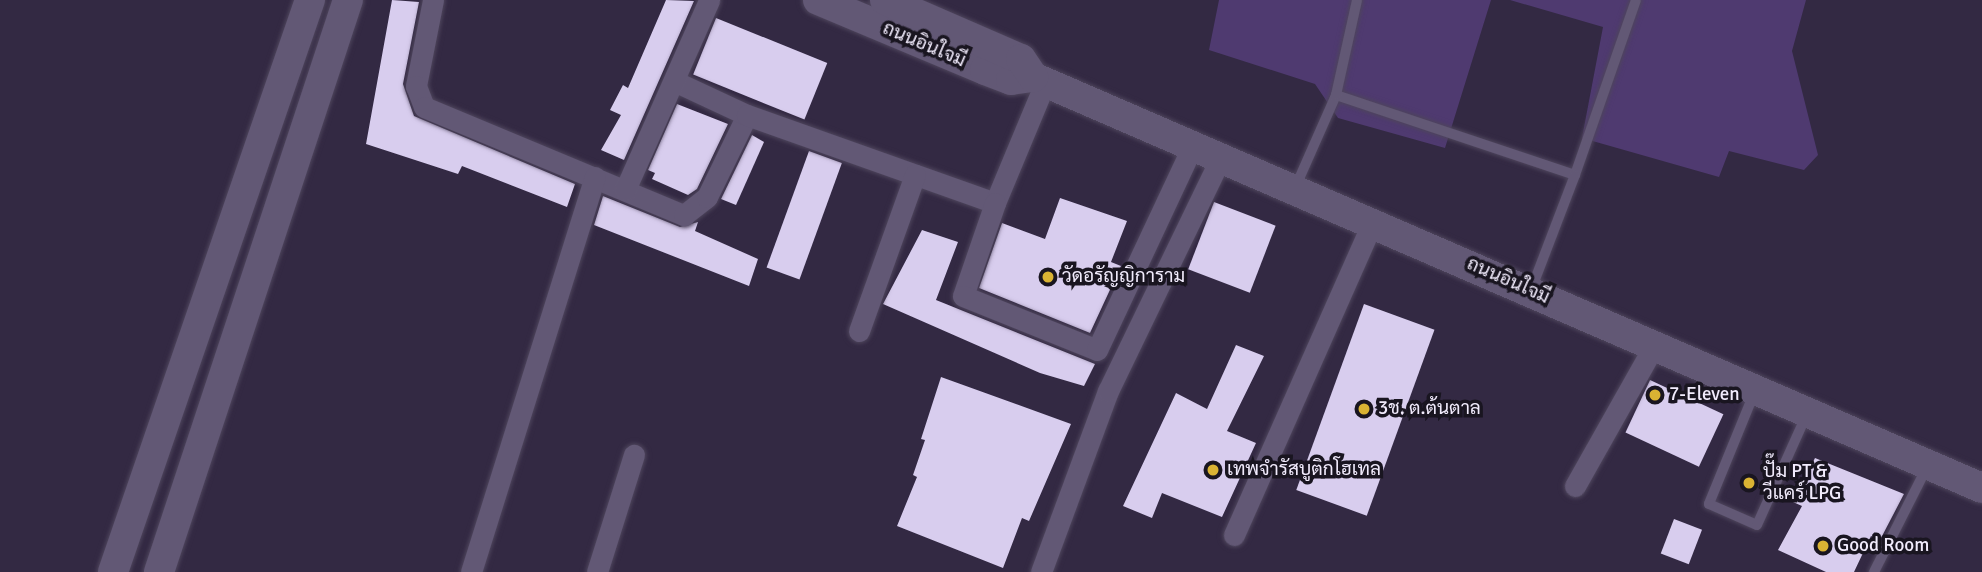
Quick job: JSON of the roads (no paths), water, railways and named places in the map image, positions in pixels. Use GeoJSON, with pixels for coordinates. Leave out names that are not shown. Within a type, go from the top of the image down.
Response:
{"type":"FeatureCollection","features":[{"type":"Feature","properties":{"kind":"main road"},"geometry":{"type":"LineString","coordinates":[[113,572],[310,0]]}},
{"type":"Feature","properties":{"kind":"main road"},"geometry":{"type":"LineString","coordinates":[[159,572],[348,0]]}},
{"type":"Feature","properties":{"kind":"main road","name":"ถนนอินใจมี"},"geometry":{"type":"LineString","coordinates":[[818,0],[1011,80],[1039,80],[1373,221],[1982,488]]}},
{"type":"Feature","properties":{"kind":"main road","name":"ถนนอินใจมี"},"geometry":{"type":"LineString","coordinates":[[885,0],[1021,59],[1039,80]]}},
{"type":"Feature","properties":{"kind":"street"},"geometry":{"type":"LineString","coordinates":[[433,0],[416,86],[424,107],[684,215],[707,197],[747,115]]}},
{"type":"Feature","properties":{"kind":"street"},"geometry":{"type":"LineString","coordinates":[[625,190],[709,0]]}},
{"type":"Feature","properties":{"kind":"street"},"geometry":{"type":"LineString","coordinates":[[1039,80],[963,296],[1097,350],[1194,145]]}},
{"type":"Feature","properties":{"kind":"street"},"geometry":{"type":"LineString","coordinates":[[674,82],[747,115],[995,203]]}},
{"type":"Feature","properties":{"kind":"street"},"geometry":{"type":"LineString","coordinates":[[1041,572],[1108,391],[1221,157]]}},
{"type":"Feature","properties":{"kind":"street"},"geometry":{"type":"LineString","coordinates":[[859,331],[915,176]]}},
{"type":"Feature","properties":{"kind":"street"},"geometry":{"type":"LineString","coordinates":[[471,572],[595,177]]}},
{"type":"Feature","properties":{"kind":"street"},"geometry":{"type":"LineString","coordinates":[[1234,535],[1373,221]]}},
{"type":"Feature","properties":{"kind":"street"},"geometry":{"type":"LineString","coordinates":[[1575,486],[1655,344]]}},
{"type":"Feature","properties":{"kind":"street"},"geometry":{"type":"LineString","coordinates":[[597,572],[634,455]]}},
{"type":"Feature","properties":{"kind":"lane"},"geometry":{"type":"LineString","coordinates":[[1295,188],[1336,95],[1357,0]]}},
{"type":"Feature","properties":{"kind":"lane"},"geometry":{"type":"LineString","coordinates":[[1531,290],[1575,175],[1636,0]]}},
{"type":"Feature","properties":{"kind":"lane"},"geometry":{"type":"LineString","coordinates":[[1336,95],[1575,175]]}},
{"type":"Feature","properties":{"kind":"lane"},"geometry":{"type":"LineString","coordinates":[[1755,388],[1709,504],[1757,525],[1806,411]]}},
{"type":"Feature","properties":{"kind":"lane"},"geometry":{"type":"LineString","coordinates":[[1874,572],[1928,465]]}},
{"type":"Feature","properties":{"kind":"place","name":"วัดอรัญญิการาม"},"geometry":{"type":"Point","coordinates":[1048,277]}},
{"type":"Feature","properties":{"kind":"place","name":"7-Eleven"},"geometry":{"type":"Point","coordinates":[1655,395]}},
{"type":"Feature","properties":{"kind":"place","name":"3ช. ต.ต้นตาล"},"geometry":{"type":"Point","coordinates":[1364,409]}},
{"type":"Feature","properties":{"kind":"place","name":"เทพจำรัสบูติกโฮเทล"},"geometry":{"type":"Point","coordinates":[1213,470]}},
{"type":"Feature","properties":{"kind":"place","name":"ปั๊ม PT & วีแคร์ LPG"},"geometry":{"type":"Point","coordinates":[1749,483]}},
{"type":"Feature","properties":{"kind":"place","name":"Good Room"},"geometry":{"type":"Point","coordinates":[1823,546]}}]}
